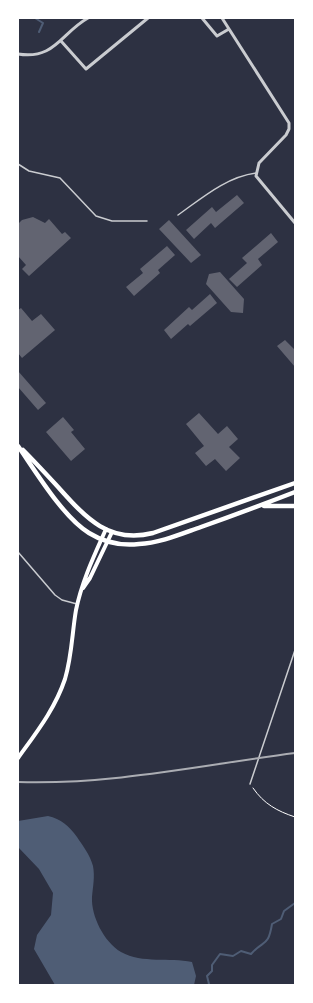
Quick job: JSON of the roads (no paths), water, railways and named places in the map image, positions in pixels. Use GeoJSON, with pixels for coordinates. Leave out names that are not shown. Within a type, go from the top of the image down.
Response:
{"type":"FeatureCollection","features":[{"type":"Feature","properties":{"kind":"main road"},"geometry":{"type":"LineString","coordinates":[[18,446],[83,514],[112,532],[130,535],[154,532],[295,483]]}},
{"type":"Feature","properties":{"kind":"main road"},"geometry":{"type":"LineString","coordinates":[[18,446],[69,514],[83,529],[108,542],[128,544],[148,543],[185,533],[295,492]]}},
{"type":"Feature","properties":{"kind":"main road"},"geometry":{"type":"LineString","coordinates":[[256,507],[295,506]]}},
{"type":"Feature","properties":{"kind":"main road"},"geometry":{"type":"LineString","coordinates":[[18,758],[48,715],[61,689],[69,665],[77,604],[85,576],[106,529]]}},
{"type":"Feature","properties":{"kind":"main road"},"geometry":{"type":"LineString","coordinates":[[82,590],[90,578],[112,532]]}},
{"type":"Feature","properties":{"kind":"street"},"geometry":{"type":"LineString","coordinates":[[18,54],[30,56],[47,51],[88,18]]}},
{"type":"Feature","properties":{"kind":"street"},"geometry":{"type":"LineString","coordinates":[[61,40],[86,69],[148,18]]}},
{"type":"Feature","properties":{"kind":"street"},"geometry":{"type":"LineString","coordinates":[[202,18],[217,36],[229,29]]}},
{"type":"Feature","properties":{"kind":"street"},"geometry":{"type":"LineString","coordinates":[[222,18],[289,123],[289,129],[286,135],[259,163],[256,173],[260,182],[295,223]]}},
{"type":"Feature","properties":{"kind":"lane"},"geometry":{"type":"LineString","coordinates":[[18,164],[29,171],[60,178],[89,211],[101,219],[112,221],[147,221]]}},
{"type":"Feature","properties":{"kind":"lane"},"geometry":{"type":"LineString","coordinates":[[178,215],[229,181],[256,173]]}},
{"type":"Feature","properties":{"kind":"lane"},"geometry":{"type":"LineString","coordinates":[[18,552],[55,595],[62,600],[77,604]]}},
{"type":"Feature","properties":{"kind":"lane"},"geometry":{"type":"LineString","coordinates":[[250,784],[295,650]]}},
{"type":"Feature","properties":{"kind":"water"},"geometry":{"type":"Polygon","coordinates":[[[48,816],[61,821],[68,826],[90,858],[94,870],[92,904],[96,920],[109,942],[115,948],[129,956],[147,959],[192,962],[196,976],[194,985],[55,985],[34,949],[37,935],[51,915],[53,893],[39,869],[18,847],[18,821],[48,816]]]}},
{"type":"Feature","properties":{"kind":"waterway"},"geometry":{"type":"LineString","coordinates":[[35,18],[43,23],[39,32]]}},
{"type":"Feature","properties":{"kind":"waterway"},"geometry":{"type":"LineString","coordinates":[[208,985],[207,976],[212,971],[212,965],[220,954],[233,956],[241,951],[251,954],[267,940],[272,924],[281,919],[284,911],[295,903]]}},
{"type":"Feature","properties":{"kind":"waterway"},"geometry":{"type":"LineString","coordinates":[[192,985],[199,985]]}},
{"type":"Feature","properties":{"kind":"railway"},"geometry":{"type":"LineString","coordinates":[[18,782],[53,782],[122,777],[295,753]]}}]}
